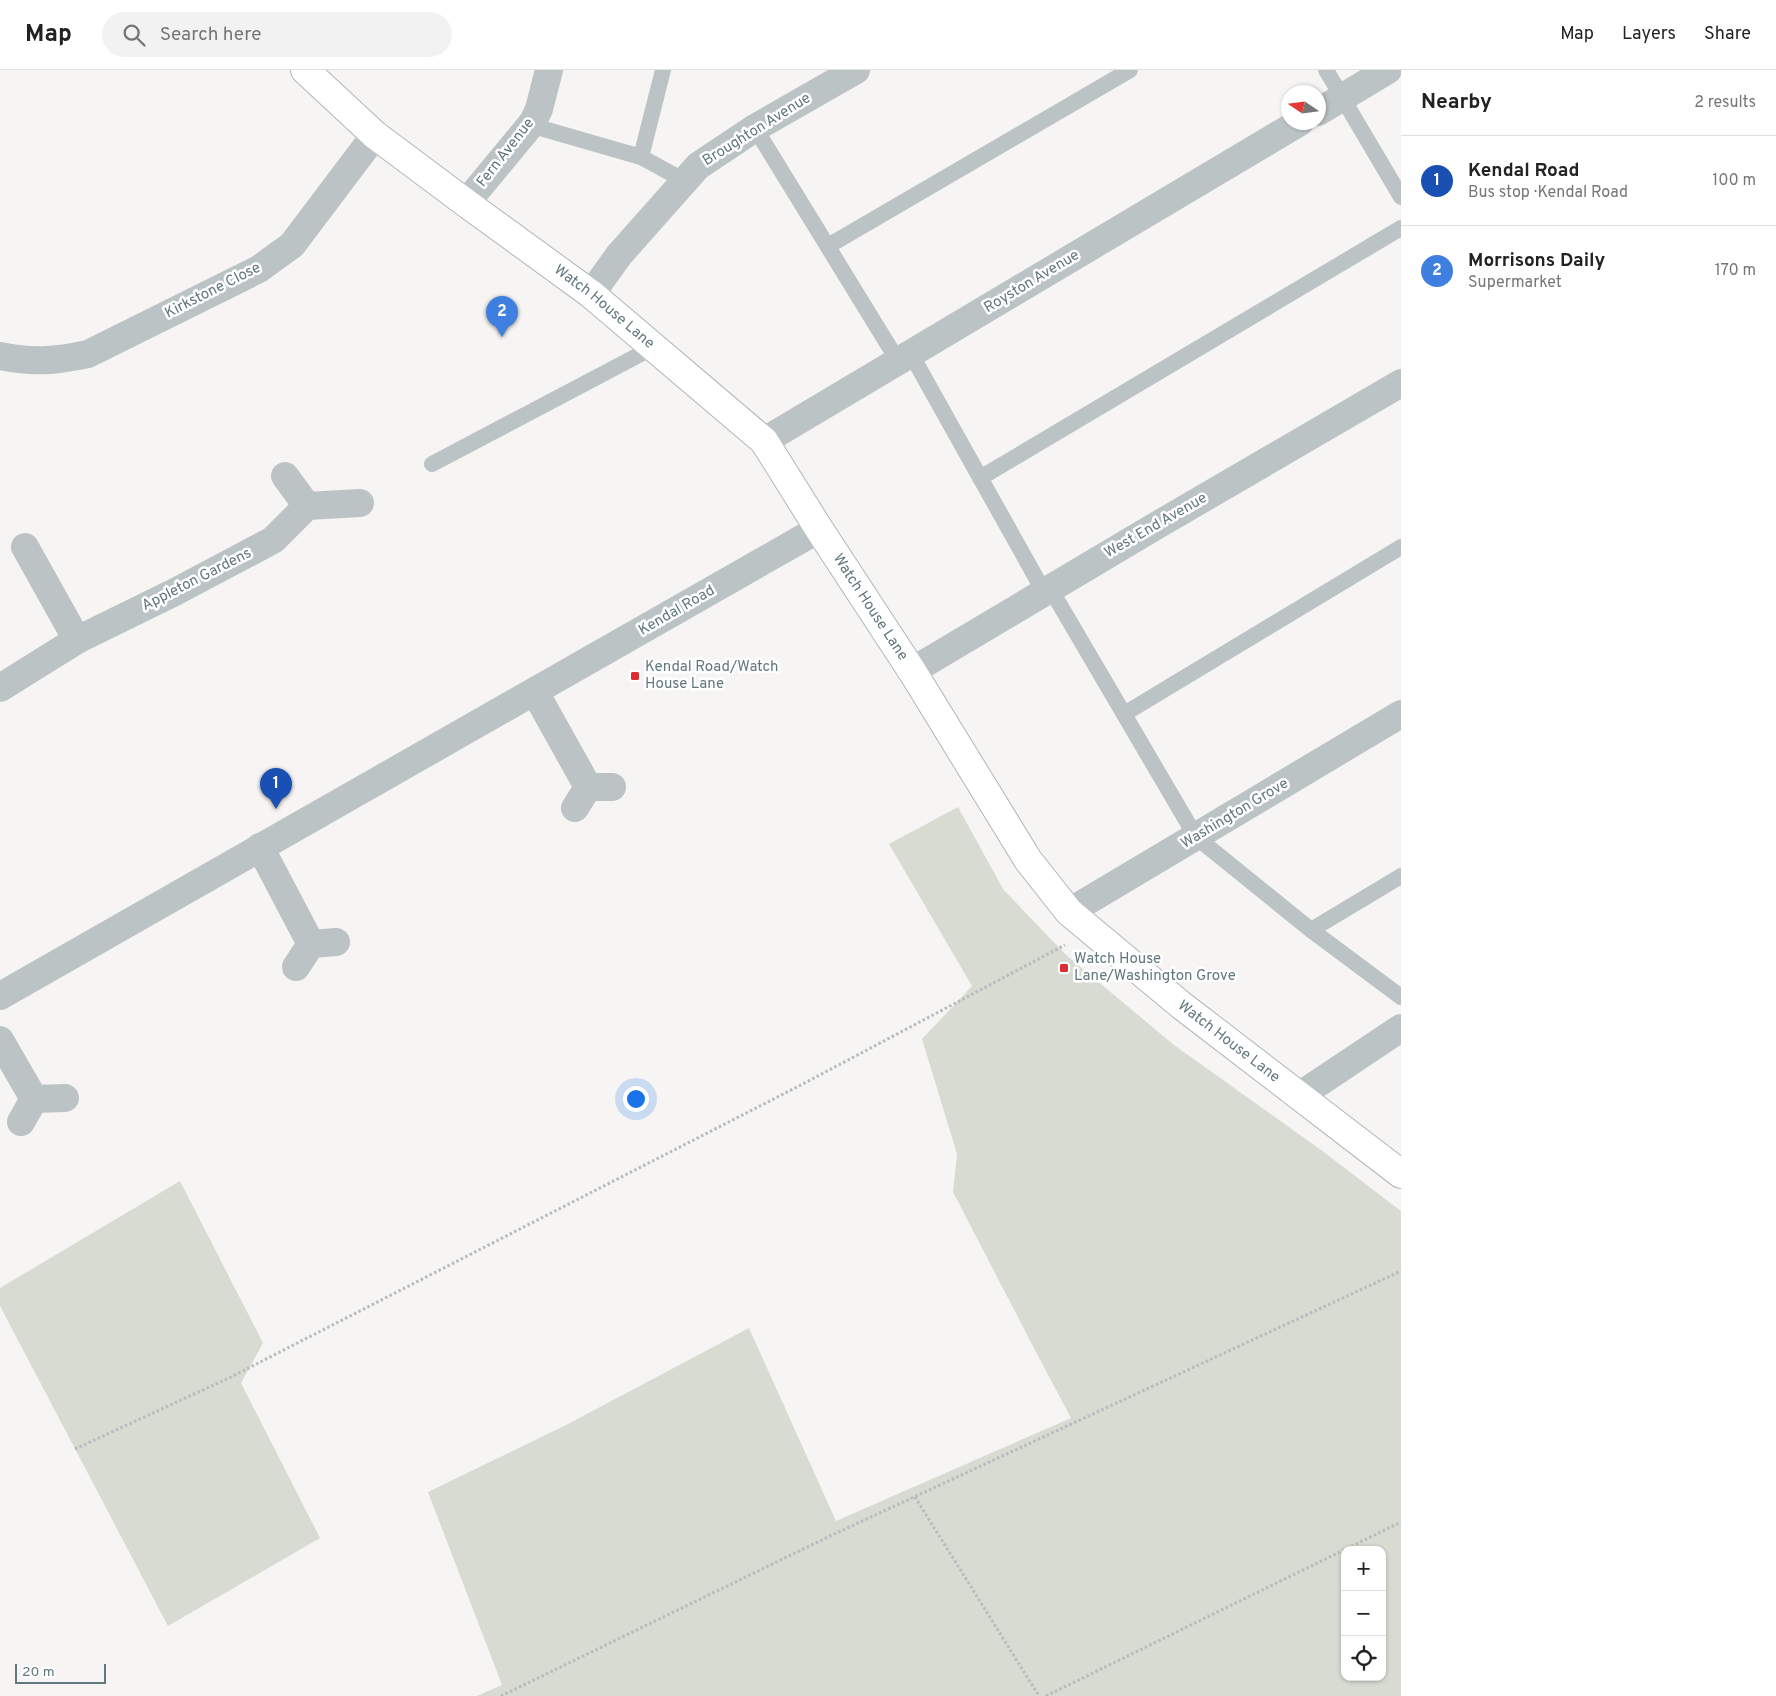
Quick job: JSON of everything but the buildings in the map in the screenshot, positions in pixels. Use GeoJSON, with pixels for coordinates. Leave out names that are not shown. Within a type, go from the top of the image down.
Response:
{"type":"FeatureCollection","features":[{"type":"Feature","properties":{"kind":"street","name":"Watch House Lane"},"geometry":{"type":"LineString","coordinates":[[305,70],[375,135],[466,204],[591,294],[764,441],[912,671],[1028,860],[1069,912],[1181,1005],[1401,1174]]}},
{"type":"Feature","properties":{"kind":"street","name":"Fern Avenue"},"geometry":{"type":"LineString","coordinates":[[466,204],[530,125],[539,109],[549,70]]}},
{"type":"Feature","properties":{"kind":"street","name":"Broughton Avenue"},"geometry":{"type":"LineString","coordinates":[[591,294],[619,255],[698,166],[754,128],[856,70]]}},
{"type":"Feature","properties":{"kind":"street"},"geometry":{"type":"LineString","coordinates":[[1326,107],[1388,70]]}},
{"type":"Feature","properties":{"kind":"street","name":"Royston Avenue"},"geometry":{"type":"LineString","coordinates":[[764,441],[1287,130]]}},
{"type":"Feature","properties":{"kind":"street","name":"Kirkstone Close"},"geometry":{"type":"LineString","coordinates":[[0,356],[21,360],[57,360],[88,354],[259,269],[292,245],[375,135]]}},
{"type":"Feature","properties":{"kind":"street","name":"West End Avenue"},"geometry":{"type":"LineString","coordinates":[[912,671],[1401,383]]}},
{"type":"Feature","properties":{"kind":"street"},"geometry":{"type":"LineString","coordinates":[[285,476],[308,506],[360,503]]}},
{"type":"Feature","properties":{"kind":"street","name":"Appleton Gardens"},"geometry":{"type":"LineString","coordinates":[[0,688],[77,640],[175,592],[273,540],[308,506]]}},
{"type":"Feature","properties":{"kind":"street","name":"Kendal Road"},"geometry":{"type":"LineString","coordinates":[[0,996],[819,529]]}},
{"type":"Feature","properties":{"kind":"street"},"geometry":{"type":"LineString","coordinates":[[25,547],[77,640]]}},
{"type":"Feature","properties":{"kind":"street"},"geometry":{"type":"LineString","coordinates":[[535,692],[592,794]]}},
{"type":"Feature","properties":{"kind":"street","name":"Washington Grove"},"geometry":{"type":"LineString","coordinates":[[1069,912],[1401,714]]}},
{"type":"Feature","properties":{"kind":"street"},"geometry":{"type":"LineString","coordinates":[[260,847],[324,943],[296,968]]}},
{"type":"Feature","properties":{"kind":"street"},"geometry":{"type":"LineString","coordinates":[[1299,1096],[1401,1028]]}},
{"type":"Feature","properties":{"kind":"street"},"geometry":{"type":"LineString","coordinates":[[0,1040],[27,1110],[65,1098]]}},
{"type":"Feature","properties":{"kind":"lane"},"geometry":{"type":"LineString","coordinates":[[641,156],[663,70]]}},
{"type":"Feature","properties":{"kind":"lane"},"geometry":{"type":"LineString","coordinates":[[828,246],[1130,70]]}},
{"type":"Feature","properties":{"kind":"lane"},"geometry":{"type":"LineString","coordinates":[[1326,70],[1401,197]]}},
{"type":"Feature","properties":{"kind":"lane"},"geometry":{"type":"LineString","coordinates":[[530,125],[641,156],[685,181]]}},
{"type":"Feature","properties":{"kind":"lane"},"geometry":{"type":"LineString","coordinates":[[754,128],[828,246],[905,358],[980,478],[1124,714],[1196,837],[1311,930],[1401,997]]}},
{"type":"Feature","properties":{"kind":"lane"},"geometry":{"type":"LineString","coordinates":[[980,478],[1401,228]]}},
{"type":"Feature","properties":{"kind":"lane"},"geometry":{"type":"LineString","coordinates":[[432,464],[654,347]]}},
{"type":"Feature","properties":{"kind":"lane"},"geometry":{"type":"LineString","coordinates":[[1124,714],[1401,547]]}},
{"type":"Feature","properties":{"kind":"lane"},"geometry":{"type":"LineString","coordinates":[[1311,930],[1401,876]]}},
{"type":"Feature","properties":{"kind":"path"},"geometry":{"type":"LineString","coordinates":[[75,1449],[232,1377],[800,1086],[1092,931]]}},
{"type":"Feature","properties":{"kind":"path"},"geometry":{"type":"LineString","coordinates":[[501,1696],[830,1536],[1401,1271]]}},
{"type":"Feature","properties":{"kind":"path"},"geometry":{"type":"LineString","coordinates":[[915,1497],[1039,1696]]}},
{"type":"Feature","properties":{"kind":"path"},"geometry":{"type":"LineString","coordinates":[[1046,1696],[1401,1522]]}},
{"type":"Feature","properties":{"kind":"shaded area"},"geometry":{"type":"Polygon","coordinates":[[[958,807],[1003,889],[1065,954],[1174,1045],[1321,1150],[1401,1211],[1401,1696],[477,1696],[502,1685],[428,1492],[568,1424],[749,1328],[836,1521],[1071,1418],[953,1192],[957,1154],[922,1039],[972,986],[889,844],[958,807]]]}},
{"type":"Feature","properties":{"kind":"shaded area"},"geometry":{"type":"Polygon","coordinates":[[[180,1181],[263,1343],[241,1383],[320,1538],[168,1626],[0,1306],[0,1288],[180,1181]]]}},
{"type":"Feature","properties":{"kind":"place","name":"Morrisons Daily"},"geometry":{"type":"Point","coordinates":[502,337]}},
{"type":"Feature","properties":{"kind":"place","name":"Kendal Road/Watch House Lane"},"geometry":{"type":"Point","coordinates":[635,676]}},
{"type":"Feature","properties":{"kind":"place","name":"Kendal Road"},"geometry":{"type":"Point","coordinates":[276,809]}},
{"type":"Feature","properties":{"kind":"place","name":"Watch House Lane/Washington Grove"},"geometry":{"type":"Point","coordinates":[1064,968]}}]}
